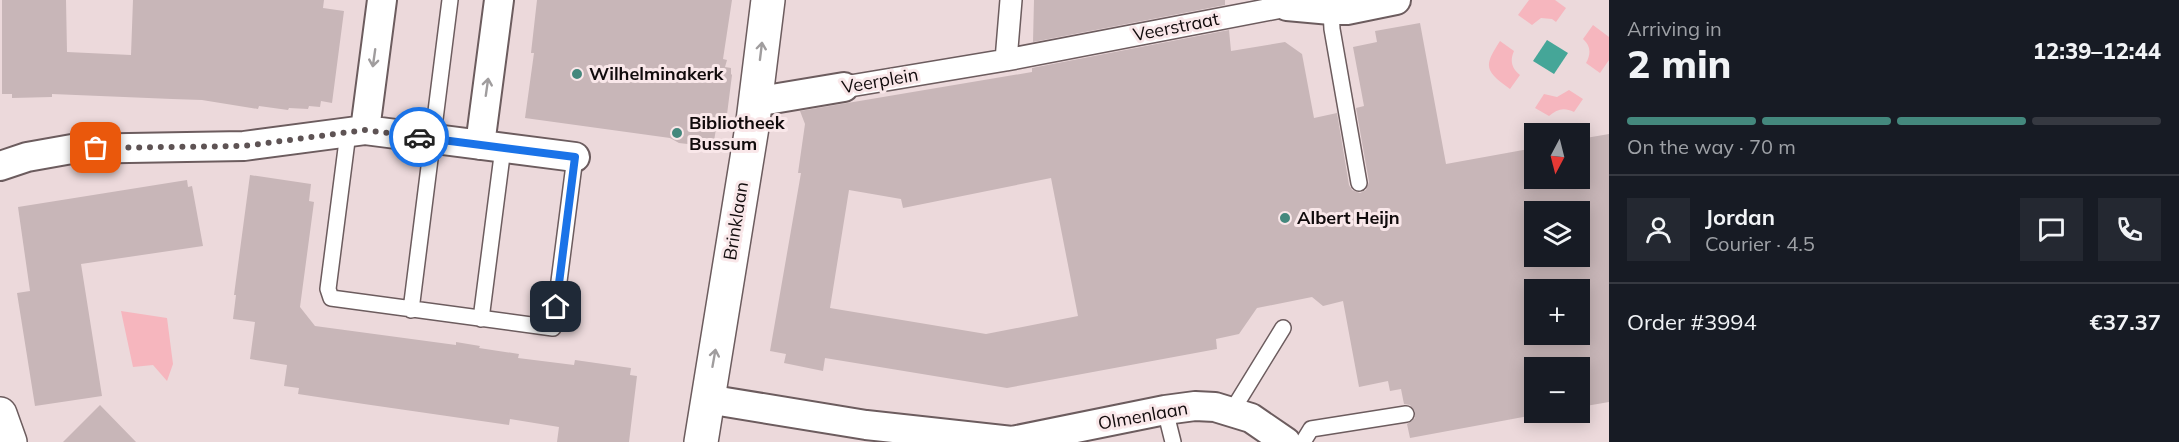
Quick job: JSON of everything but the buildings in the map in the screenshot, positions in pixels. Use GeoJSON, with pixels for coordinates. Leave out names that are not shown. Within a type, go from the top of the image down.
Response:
{"type":"FeatureCollection","features":[{"type":"Feature","properties":{"kind":"street"},"geometry":{"type":"LineString","coordinates":[[356,131],[382,0]]}},
{"type":"Feature","properties":{"kind":"street"},"geometry":{"type":"LineString","coordinates":[[491,146],[499,0]]}},
{"type":"Feature","properties":{"kind":"street","name":"Brinklaan"},"geometry":{"type":"LineString","coordinates":[[700,442],[755,102],[768,0]]}},
{"type":"Feature","properties":{"kind":"street"},"geometry":{"type":"LineString","coordinates":[[1006,60],[1011,0]]}},
{"type":"Feature","properties":{"kind":"street","name":"Veerstraat"},"geometry":{"type":"LineString","coordinates":[[1006,60],[1287,6],[1339,10],[1396,0]]}},
{"type":"Feature","properties":{"kind":"street","name":"Veerplein"},"geometry":{"type":"LineString","coordinates":[[755,102],[1006,60]]}},
{"type":"Feature","properties":{"kind":"street"},"geometry":{"type":"LineString","coordinates":[[0,166],[27,157],[72,149],[244,146],[356,131],[575,157]]}},
{"type":"Feature","properties":{"kind":"street","name":"Olmenlaan"},"geometry":{"type":"LineString","coordinates":[[707,399],[866,425],[1012,441],[1164,410],[1195,406],[1215,407],[1251,418],[1286,442]]}},
{"type":"Feature","properties":{"kind":"street"},"geometry":{"type":"LineString","coordinates":[[0,414],[10,442]]}},
{"type":"Feature","properties":{"kind":"lane"},"geometry":{"type":"LineString","coordinates":[[411,310],[450,0]]}},
{"type":"Feature","properties":{"kind":"lane"},"geometry":{"type":"LineString","coordinates":[[1339,10],[1332,29],[1359,183]]}},
{"type":"Feature","properties":{"kind":"lane"},"geometry":{"type":"LineString","coordinates":[[356,131],[328,289],[331,298],[554,328],[575,157]]}},
{"type":"Feature","properties":{"kind":"lane"},"geometry":{"type":"LineString","coordinates":[[481,319],[491,146]]}},
{"type":"Feature","properties":{"kind":"lane"},"geometry":{"type":"LineString","coordinates":[[1232,411],[1283,328]]}},
{"type":"Feature","properties":{"kind":"lane"},"geometry":{"type":"LineString","coordinates":[[1164,410],[1173,442]]}},
{"type":"Feature","properties":{"kind":"lane"},"geometry":{"type":"LineString","coordinates":[[1303,442],[1311,429],[1406,414]]}},
{"type":"Feature","properties":{"kind":"shaded area"},"geometry":{"type":"Polygon","coordinates":[[[1529,0],[1555,0],[1566,8],[1556,22],[1552,19],[1541,18],[1532,25],[1518,15],[1529,0]]]}},
{"type":"Feature","properties":{"kind":"shaded area"},"geometry":{"type":"Polygon","coordinates":[[[1593,25],[1609,37],[1609,60],[1600,73],[1586,63],[1589,50],[1588,44],[1583,39],[1593,25]]]}},
{"type":"Feature","properties":{"kind":"shaded area"},"geometry":{"type":"Polygon","coordinates":[[[1547,40],[1568,53],[1554,74],[1533,61],[1547,40]]]}},
{"type":"Feature","properties":{"kind":"shaded area"},"geometry":{"type":"Polygon","coordinates":[[[1500,41],[1514,51],[1512,64],[1520,75],[1510,89],[1491,73],[1489,68],[1491,57],[1500,41]]]}},
{"type":"Feature","properties":{"kind":"shaded area"},"geometry":{"type":"Polygon","coordinates":[[[1569,90],[1583,99],[1574,112],[1561,110],[1549,116],[1535,108],[1544,94],[1557,97],[1569,90]]]}},
{"type":"Feature","properties":{"kind":"shaded area"},"geometry":{"type":"Polygon","coordinates":[[[121,311],[167,318],[173,364],[167,381],[153,365],[133,367],[121,311]]]}},
{"type":"Feature","properties":{"kind":"way so far"},"geometry":{"type":"LineString","coordinates":[[96,148],[244,146],[365,130],[419,137]]}},
{"type":"Feature","properties":{"kind":"place","name":"Wilhelminakerk"},"geometry":{"type":"Point","coordinates":[577,74]}},
{"type":"Feature","properties":{"kind":"place","name":"Bibliotheek Bussum"},"geometry":{"type":"Point","coordinates":[677,133]}},
{"type":"Feature","properties":{"kind":"place","name":"Albert Heijn"},"geometry":{"type":"Point","coordinates":[1285,218]}},
{"type":"Feature","properties":{"kind":"route"},"geometry":{"type":"LineString","coordinates":[[419,137],[575,157],[556,307]]}}]}
